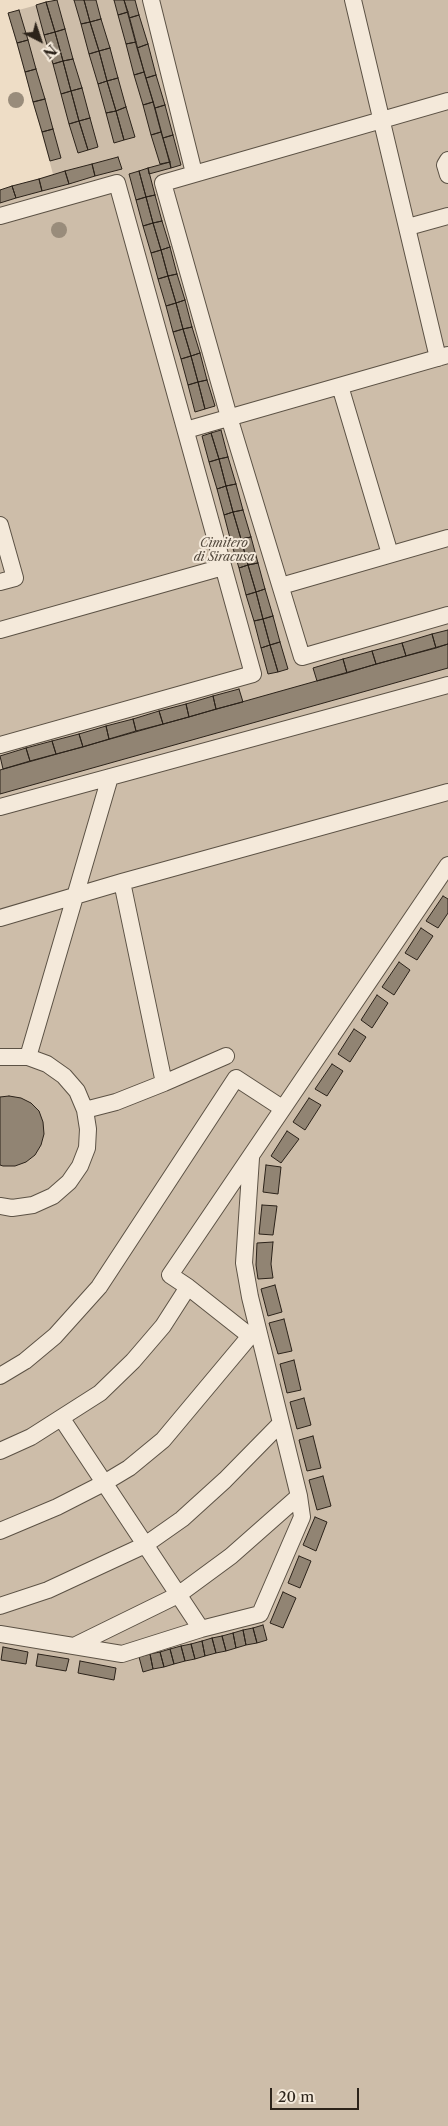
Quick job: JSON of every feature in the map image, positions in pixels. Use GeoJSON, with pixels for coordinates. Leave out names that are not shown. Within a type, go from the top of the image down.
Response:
{"type":"FeatureCollection","features":[{"type":"Feature","properties":{"kind":"lane"},"geometry":{"type":"LineString","coordinates":[[151,0],[194,173]]}},
{"type":"Feature","properties":{"kind":"lane"},"geometry":{"type":"LineString","coordinates":[[186,430],[443,357],[408,227],[352,0]]}},
{"type":"Feature","properties":{"kind":"lane"},"geometry":{"type":"LineString","coordinates":[[448,101],[163,183],[230,417],[302,656],[448,615]]}},
{"type":"Feature","properties":{"kind":"lane"},"geometry":{"type":"LineString","coordinates":[[448,160],[445,165],[448,175]]}},
{"type":"Feature","properties":{"kind":"lane"},"geometry":{"type":"LineString","coordinates":[[0,216],[117,183],[253,674],[0,745]]}},
{"type":"Feature","properties":{"kind":"lane"},"geometry":{"type":"LineString","coordinates":[[408,227],[448,216]]}},
{"type":"Feature","properties":{"kind":"lane"},"geometry":{"type":"LineString","coordinates":[[340,386],[390,554]]}},
{"type":"Feature","properties":{"kind":"lane"},"geometry":{"type":"LineString","coordinates":[[0,525],[15,578],[0,582]]}},
{"type":"Feature","properties":{"kind":"lane"},"geometry":{"type":"LineString","coordinates":[[281,586],[448,538]]}},
{"type":"Feature","properties":{"kind":"lane"},"geometry":{"type":"LineString","coordinates":[[0,630],[224,567]]}},
{"type":"Feature","properties":{"kind":"lane"},"geometry":{"type":"LineString","coordinates":[[0,807],[448,685]]}},
{"type":"Feature","properties":{"kind":"lane"},"geometry":{"type":"LineString","coordinates":[[28,1057],[110,777]]}},
{"type":"Feature","properties":{"kind":"lane"},"geometry":{"type":"LineString","coordinates":[[0,918],[122,882],[448,792]]}},
{"type":"Feature","properties":{"kind":"lane"},"geometry":{"type":"LineString","coordinates":[[255,1335],[170,1275],[448,865]]}},
{"type":"Feature","properties":{"kind":"lane"},"geometry":{"type":"LineString","coordinates":[[122,882],[164,1083]]}},
{"type":"Feature","properties":{"kind":"lane"},"geometry":{"type":"LineString","coordinates":[[85,1110],[116,1102],[226,1056]]}},
{"type":"Feature","properties":{"kind":"lane"},"geometry":{"type":"LineString","coordinates":[[0,1057],[28,1057],[47,1064],[64,1076],[77,1091],[85,1110],[88,1129],[87,1148],[80,1166],[69,1182],[53,1196],[34,1204],[12,1208],[0,1206]]}},
{"type":"Feature","properties":{"kind":"lane"},"geometry":{"type":"LineString","coordinates":[[0,1376],[25,1361],[55,1336],[99,1288],[236,1078],[282,1108]]}},
{"type":"Feature","properties":{"kind":"lane"},"geometry":{"type":"LineString","coordinates":[[0,1634],[122,1654],[201,1629],[260,1614],[302,1517],[299,1496],[281,1423],[255,1335],[244,1263],[251,1158]]}},
{"type":"Feature","properties":{"kind":"lane"},"geometry":{"type":"LineString","coordinates":[[0,1451],[31,1437],[100,1393],[133,1361],[163,1326],[188,1287]]}},
{"type":"Feature","properties":{"kind":"lane"},"geometry":{"type":"LineString","coordinates":[[0,1532],[57,1507],[129,1468],[163,1440],[255,1335]]}},
{"type":"Feature","properties":{"kind":"lane"},"geometry":{"type":"LineString","coordinates":[[62,1419],[201,1629]]}},
{"type":"Feature","properties":{"kind":"lane"},"geometry":{"type":"LineString","coordinates":[[0,1606],[48,1590],[145,1545],[182,1519],[225,1480],[281,1423]]}},
{"type":"Feature","properties":{"kind":"lane"},"geometry":{"type":"LineString","coordinates":[[74,1646],[178,1595],[231,1556],[299,1496]]}},
{"type":"Feature","properties":{"kind":"green space","name":"Cimitero di Siracusa"},"geometry":{"type":"Polygon","coordinates":[[[55,0],[448,0],[448,2126],[0,2126],[0,190],[53,174],[8,13],[55,0]]]}},
{"type":"Feature","properties":{"kind":"building"},"geometry":{"type":"Polygon","coordinates":[[[57,0],[65,29],[55,32],[46,2],[57,0]]]}},
{"type":"Feature","properties":{"kind":"building"},"geometry":{"type":"Polygon","coordinates":[[[74,0],[84,0],[90,22],[81,24],[74,0]]]}},
{"type":"Feature","properties":{"kind":"building"},"geometry":{"type":"Polygon","coordinates":[[[84,0],[96,0],[101,19],[90,22],[84,0]]]}},
{"type":"Feature","properties":{"kind":"building"},"geometry":{"type":"Polygon","coordinates":[[[114,0],[124,0],[128,12],[118,15],[114,0]]]}},
{"type":"Feature","properties":{"kind":"building"},"geometry":{"type":"Polygon","coordinates":[[[124,0],[135,0],[139,15],[129,18],[124,0]]]}},
{"type":"Feature","properties":{"kind":"building"},"geometry":{"type":"Polygon","coordinates":[[[46,2],[55,32],[44,35],[36,5],[46,2]]]}},
{"type":"Feature","properties":{"kind":"building"},"geometry":{"type":"Polygon","coordinates":[[[19,10],[28,40],[17,43],[8,13],[19,10]]]}},
{"type":"Feature","properties":{"kind":"building"},"geometry":{"type":"Polygon","coordinates":[[[128,12],[136,42],[126,44],[118,15],[128,12]]]}},
{"type":"Feature","properties":{"kind":"building"},"geometry":{"type":"Polygon","coordinates":[[[139,15],[148,44],[137,48],[129,18],[139,15]]]}},
{"type":"Feature","properties":{"kind":"building"},"geometry":{"type":"Polygon","coordinates":[[[101,19],[110,48],[99,51],[90,22],[101,19]]]}},
{"type":"Feature","properties":{"kind":"building"},"geometry":{"type":"Polygon","coordinates":[[[90,22],[99,51],[89,54],[81,24],[90,22]]]}},
{"type":"Feature","properties":{"kind":"building"},"geometry":{"type":"Polygon","coordinates":[[[65,29],[73,59],[63,61],[55,32],[65,29]]]}},
{"type":"Feature","properties":{"kind":"building"},"geometry":{"type":"Polygon","coordinates":[[[55,32],[63,61],[53,64],[44,35],[55,32]]]}},
{"type":"Feature","properties":{"kind":"building"},"geometry":{"type":"Polygon","coordinates":[[[28,40],[36,69],[25,72],[17,43],[28,40]]]}},
{"type":"Feature","properties":{"kind":"building"},"geometry":{"type":"Polygon","coordinates":[[[136,42],[144,72],[134,75],[126,44],[136,42]]]}},
{"type":"Feature","properties":{"kind":"building"},"geometry":{"type":"Polygon","coordinates":[[[148,44],[156,75],[146,78],[137,48],[148,44]]]}},
{"type":"Feature","properties":{"kind":"building"},"geometry":{"type":"Polygon","coordinates":[[[110,48],[118,78],[107,81],[99,51],[110,48]]]}},
{"type":"Feature","properties":{"kind":"building"},"geometry":{"type":"Polygon","coordinates":[[[99,51],[107,81],[98,84],[89,54],[99,51]]]}},
{"type":"Feature","properties":{"kind":"building"},"geometry":{"type":"Polygon","coordinates":[[[73,59],[82,88],[71,91],[63,61],[73,59]]]}},
{"type":"Feature","properties":{"kind":"building"},"geometry":{"type":"Polygon","coordinates":[[[63,61],[71,91],[61,94],[53,64],[63,61]]]}},
{"type":"Feature","properties":{"kind":"building"},"geometry":{"type":"Polygon","coordinates":[[[36,69],[45,99],[33,102],[25,72],[36,69]]]}},
{"type":"Feature","properties":{"kind":"building"},"geometry":{"type":"Polygon","coordinates":[[[144,72],[153,102],[143,105],[134,75],[144,72]]]}},
{"type":"Feature","properties":{"kind":"building"},"geometry":{"type":"Polygon","coordinates":[[[156,75],[165,105],[155,108],[146,78],[156,75]]]}},
{"type":"Feature","properties":{"kind":"building"},"geometry":{"type":"Polygon","coordinates":[[[118,78],[126,107],[116,111],[107,81],[118,78]]]}},
{"type":"Feature","properties":{"kind":"building"},"geometry":{"type":"Polygon","coordinates":[[[107,81],[116,111],[106,113],[98,84],[107,81]]]}},
{"type":"Feature","properties":{"kind":"building"},"geometry":{"type":"Polygon","coordinates":[[[82,88],[90,118],[79,121],[71,91],[82,88]]]}},
{"type":"Feature","properties":{"kind":"building"},"geometry":{"type":"Polygon","coordinates":[[[71,91],[79,121],[69,124],[61,94],[71,91]]]}},
{"type":"Feature","properties":{"kind":"building"},"geometry":{"type":"Polygon","coordinates":[[[45,99],[53,129],[42,132],[33,102],[45,99]]]}},
{"type":"Feature","properties":{"kind":"building"},"geometry":{"type":"Polygon","coordinates":[[[153,102],[161,132],[151,135],[143,105],[153,102]]]}},
{"type":"Feature","properties":{"kind":"building"},"geometry":{"type":"Polygon","coordinates":[[[165,105],[173,135],[163,138],[155,108],[165,105]]]}},
{"type":"Feature","properties":{"kind":"building"},"geometry":{"type":"Polygon","coordinates":[[[126,107],[135,137],[124,140],[116,111],[126,107]]]}},
{"type":"Feature","properties":{"kind":"building"},"geometry":{"type":"Polygon","coordinates":[[[116,111],[124,140],[114,143],[106,113],[116,111]]]}},
{"type":"Feature","properties":{"kind":"building"},"geometry":{"type":"Polygon","coordinates":[[[90,118],[98,147],[88,150],[79,121],[90,118]]]}},
{"type":"Feature","properties":{"kind":"building"},"geometry":{"type":"Polygon","coordinates":[[[79,121],[88,150],[78,153],[69,124],[79,121]]]}},
{"type":"Feature","properties":{"kind":"building"},"geometry":{"type":"Polygon","coordinates":[[[53,129],[61,158],[50,161],[42,132],[53,129]]]}},
{"type":"Feature","properties":{"kind":"building"},"geometry":{"type":"Polygon","coordinates":[[[161,132],[170,162],[160,164],[151,135],[161,132]]]}},
{"type":"Feature","properties":{"kind":"building"},"geometry":{"type":"Polygon","coordinates":[[[173,135],[181,165],[171,168],[163,138],[173,135]]]}},
{"type":"Feature","properties":{"kind":"building"},"geometry":{"type":"Polygon","coordinates":[[[118,157],[122,169],[95,176],[92,164],[118,157]]]}},
{"type":"Feature","properties":{"kind":"building"},"geometry":{"type":"Polygon","coordinates":[[[170,162],[171,168],[149,174],[148,168],[170,162]]]}},
{"type":"Feature","properties":{"kind":"building"},"geometry":{"type":"Polygon","coordinates":[[[92,164],[95,176],[69,184],[65,171],[92,164]]]}},
{"type":"Feature","properties":{"kind":"building"},"geometry":{"type":"Polygon","coordinates":[[[148,168],[155,195],[146,197],[139,171],[148,168]]]}},
{"type":"Feature","properties":{"kind":"building"},"geometry":{"type":"Polygon","coordinates":[[[65,171],[69,184],[42,191],[39,179],[65,171]]]}},
{"type":"Feature","properties":{"kind":"building"},"geometry":{"type":"Polygon","coordinates":[[[139,171],[146,197],[136,200],[129,174],[139,171]]]}},
{"type":"Feature","properties":{"kind":"building"},"geometry":{"type":"Polygon","coordinates":[[[39,179],[42,191],[16,198],[12,186],[39,179]]]}},
{"type":"Feature","properties":{"kind":"building"},"geometry":{"type":"Polygon","coordinates":[[[12,186],[16,198],[0,203],[0,190],[12,186]]]}},
{"type":"Feature","properties":{"kind":"building"},"geometry":{"type":"Polygon","coordinates":[[[155,195],[162,221],[153,223],[146,197],[155,195]]]}},
{"type":"Feature","properties":{"kind":"building"},"geometry":{"type":"Polygon","coordinates":[[[146,197],[153,223],[143,226],[136,200],[146,197]]]}},
{"type":"Feature","properties":{"kind":"building"},"geometry":{"type":"Polygon","coordinates":[[[162,221],[170,247],[161,250],[153,223],[162,221]]]}},
{"type":"Feature","properties":{"kind":"building"},"geometry":{"type":"Polygon","coordinates":[[[153,223],[161,250],[151,253],[143,226],[153,223]]]}},
{"type":"Feature","properties":{"kind":"building"},"geometry":{"type":"Polygon","coordinates":[[[170,247],[177,274],[168,276],[161,250],[170,247]]]}},
{"type":"Feature","properties":{"kind":"building"},"geometry":{"type":"Polygon","coordinates":[[[161,250],[168,276],[158,279],[151,253],[161,250]]]}},
{"type":"Feature","properties":{"kind":"building"},"geometry":{"type":"Polygon","coordinates":[[[177,274],[185,300],[176,303],[168,276],[177,274]]]}},
{"type":"Feature","properties":{"kind":"building"},"geometry":{"type":"Polygon","coordinates":[[[168,276],[176,303],[166,306],[158,279],[168,276]]]}},
{"type":"Feature","properties":{"kind":"building"},"geometry":{"type":"Polygon","coordinates":[[[185,300],[192,327],[183,329],[176,303],[185,300]]]}},
{"type":"Feature","properties":{"kind":"building"},"geometry":{"type":"Polygon","coordinates":[[[176,303],[183,329],[173,332],[166,306],[176,303]]]}},
{"type":"Feature","properties":{"kind":"building"},"geometry":{"type":"Polygon","coordinates":[[[192,327],[200,353],[191,356],[183,329],[192,327]]]}},
{"type":"Feature","properties":{"kind":"building"},"geometry":{"type":"Polygon","coordinates":[[[183,329],[191,356],[181,359],[173,332],[183,329]]]}},
{"type":"Feature","properties":{"kind":"building"},"geometry":{"type":"Polygon","coordinates":[[[200,353],[207,380],[198,382],[191,356],[200,353]]]}},
{"type":"Feature","properties":{"kind":"building"},"geometry":{"type":"Polygon","coordinates":[[[191,356],[198,382],[188,385],[181,359],[191,356]]]}},
{"type":"Feature","properties":{"kind":"building"},"geometry":{"type":"Polygon","coordinates":[[[207,380],[215,406],[205,409],[198,382],[207,380]]]}},
{"type":"Feature","properties":{"kind":"building"},"geometry":{"type":"Polygon","coordinates":[[[198,382],[205,409],[195,412],[188,385],[198,382]]]}},
{"type":"Feature","properties":{"kind":"building"},"geometry":{"type":"Polygon","coordinates":[[[221,430],[228,457],[219,459],[211,433],[221,430]]]}},
{"type":"Feature","properties":{"kind":"building"},"geometry":{"type":"Polygon","coordinates":[[[211,433],[219,459],[209,462],[202,436],[211,433]]]}},
{"type":"Feature","properties":{"kind":"building"},"geometry":{"type":"Polygon","coordinates":[[[228,457],[236,484],[226,486],[219,459],[228,457]]]}},
{"type":"Feature","properties":{"kind":"building"},"geometry":{"type":"Polygon","coordinates":[[[219,459],[226,486],[217,489],[209,462],[219,459]]]}},
{"type":"Feature","properties":{"kind":"building"},"geometry":{"type":"Polygon","coordinates":[[[236,484],[243,510],[233,512],[226,486],[236,484]]]}},
{"type":"Feature","properties":{"kind":"building"},"geometry":{"type":"Polygon","coordinates":[[[226,486],[233,512],[224,515],[217,489],[226,486]]]}},
{"type":"Feature","properties":{"kind":"building"},"geometry":{"type":"Polygon","coordinates":[[[243,510],[251,537],[241,539],[233,512],[243,510]]]}},
{"type":"Feature","properties":{"kind":"building"},"geometry":{"type":"Polygon","coordinates":[[[233,512],[241,539],[231,542],[224,515],[233,512]]]}},
{"type":"Feature","properties":{"kind":"building"},"geometry":{"type":"Polygon","coordinates":[[[251,537],[258,563],[248,565],[241,539],[251,537]]]}},
{"type":"Feature","properties":{"kind":"building"},"geometry":{"type":"Polygon","coordinates":[[[241,539],[248,565],[239,568],[231,542],[241,539]]]}},
{"type":"Feature","properties":{"kind":"building"},"geometry":{"type":"Polygon","coordinates":[[[258,563],[265,589],[256,592],[248,565],[258,563]]]}},
{"type":"Feature","properties":{"kind":"building"},"geometry":{"type":"Polygon","coordinates":[[[248,565],[256,592],[246,595],[239,568],[248,565]]]}},
{"type":"Feature","properties":{"kind":"building"},"geometry":{"type":"Polygon","coordinates":[[[265,589],[273,616],[263,619],[256,592],[265,589]]]}},
{"type":"Feature","properties":{"kind":"building"},"geometry":{"type":"Polygon","coordinates":[[[256,592],[263,619],[254,621],[246,595],[256,592]]]}},
{"type":"Feature","properties":{"kind":"building"},"geometry":{"type":"Polygon","coordinates":[[[273,616],[280,642],[270,645],[263,619],[273,616]]]}},
{"type":"Feature","properties":{"kind":"building"},"geometry":{"type":"Polygon","coordinates":[[[263,619],[270,645],[261,648],[254,621],[263,619]]]}},
{"type":"Feature","properties":{"kind":"building"},"geometry":{"type":"Polygon","coordinates":[[[448,630],[448,644],[436,648],[432,634],[448,630]]]}},
{"type":"Feature","properties":{"kind":"building"},"geometry":{"type":"Polygon","coordinates":[[[432,634],[436,648],[406,656],[402,643],[432,634]]]}},
{"type":"Feature","properties":{"kind":"building"},"geometry":{"type":"Polygon","coordinates":[[[280,642],[288,669],[278,672],[270,645],[280,642]]]}},
{"type":"Feature","properties":{"kind":"building"},"geometry":{"type":"Polygon","coordinates":[[[402,643],[406,656],[376,664],[372,651],[402,643]]]}},
{"type":"Feature","properties":{"kind":"building"},"geometry":{"type":"Polygon","coordinates":[[[448,644],[448,668],[0,794],[0,770],[448,644]]]}},
{"type":"Feature","properties":{"kind":"building"},"geometry":{"type":"Polygon","coordinates":[[[270,645],[278,672],[268,674],[261,648],[270,645]]]}},
{"type":"Feature","properties":{"kind":"building"},"geometry":{"type":"Polygon","coordinates":[[[372,651],[376,664],[347,673],[343,659],[372,651]]]}},
{"type":"Feature","properties":{"kind":"building"},"geometry":{"type":"Polygon","coordinates":[[[343,659],[347,673],[317,681],[313,668],[343,659]]]}},
{"type":"Feature","properties":{"kind":"building"},"geometry":{"type":"Polygon","coordinates":[[[239,689],[243,702],[216,709],[213,696],[239,689]]]}},
{"type":"Feature","properties":{"kind":"building"},"geometry":{"type":"Polygon","coordinates":[[[213,696],[216,709],[189,717],[186,704],[213,696]]]}},
{"type":"Feature","properties":{"kind":"building"},"geometry":{"type":"Polygon","coordinates":[[[186,704],[189,717],[163,724],[159,711],[186,704]]]}},
{"type":"Feature","properties":{"kind":"building"},"geometry":{"type":"Polygon","coordinates":[[[159,711],[163,724],[136,731],[133,719],[159,711]]]}},
{"type":"Feature","properties":{"kind":"building"},"geometry":{"type":"Polygon","coordinates":[[[133,719],[136,731],[109,739],[106,726],[133,719]]]}},
{"type":"Feature","properties":{"kind":"building"},"geometry":{"type":"Polygon","coordinates":[[[106,726],[109,739],[83,747],[79,734],[106,726]]]}},
{"type":"Feature","properties":{"kind":"building"},"geometry":{"type":"Polygon","coordinates":[[[79,734],[83,747],[56,754],[52,741],[79,734]]]}},
{"type":"Feature","properties":{"kind":"building"},"geometry":{"type":"Polygon","coordinates":[[[52,741],[56,754],[30,761],[26,748],[52,741]]]}},
{"type":"Feature","properties":{"kind":"building"},"geometry":{"type":"Polygon","coordinates":[[[26,748],[30,761],[3,769],[0,756],[26,748]]]}},
{"type":"Feature","properties":{"kind":"building"},"geometry":{"type":"Polygon","coordinates":[[[443,896],[448,899],[448,913],[438,928],[426,921],[443,896]]]}},
{"type":"Feature","properties":{"kind":"building"},"geometry":{"type":"Polygon","coordinates":[[[421,928],[433,936],[417,960],[405,953],[421,928]]]}},
{"type":"Feature","properties":{"kind":"building"},"geometry":{"type":"Polygon","coordinates":[[[399,962],[410,970],[394,995],[382,987],[399,962]]]}},
{"type":"Feature","properties":{"kind":"building"},"geometry":{"type":"Polygon","coordinates":[[[377,995],[388,1003],[372,1028],[361,1020],[377,995]]]}},
{"type":"Feature","properties":{"kind":"building"},"geometry":{"type":"Polygon","coordinates":[[[354,1029],[366,1037],[350,1062],[338,1054],[354,1029]]]}},
{"type":"Feature","properties":{"kind":"building"},"geometry":{"type":"Polygon","coordinates":[[[332,1064],[343,1071],[327,1096],[315,1089],[332,1064]]]}},
{"type":"Feature","properties":{"kind":"building"},"geometry":{"type":"Polygon","coordinates":[[[0,1097],[21,1098],[31,1103],[39,1111],[43,1122],[44,1134],[41,1145],[35,1155],[26,1162],[15,1166],[3,1166],[0,1165],[0,1097]]]}},
{"type":"Feature","properties":{"kind":"building"},"geometry":{"type":"Polygon","coordinates":[[[309,1098],[321,1105],[305,1130],[293,1122],[309,1098]]]}},
{"type":"Feature","properties":{"kind":"building"},"geometry":{"type":"Polygon","coordinates":[[[287,1131],[299,1139],[281,1163],[271,1156],[287,1131]]]}},
{"type":"Feature","properties":{"kind":"building"},"geometry":{"type":"Polygon","coordinates":[[[266,1165],[281,1167],[278,1194],[263,1192],[266,1165]]]}},
{"type":"Feature","properties":{"kind":"building"},"geometry":{"type":"Polygon","coordinates":[[[262,1205],[277,1206],[273,1235],[259,1234],[262,1205]]]}},
{"type":"Feature","properties":{"kind":"building"},"geometry":{"type":"Polygon","coordinates":[[[273,1242],[271,1264],[273,1278],[258,1279],[256,1265],[257,1243],[273,1242]]]}},
{"type":"Feature","properties":{"kind":"building"},"geometry":{"type":"Polygon","coordinates":[[[275,1285],[282,1312],[268,1316],[261,1289],[275,1285]]]}},
{"type":"Feature","properties":{"kind":"building"},"geometry":{"type":"Polygon","coordinates":[[[284,1319],[292,1351],[278,1354],[269,1323],[284,1319]]]}},
{"type":"Feature","properties":{"kind":"building"},"geometry":{"type":"Polygon","coordinates":[[[294,1360],[301,1390],[287,1393],[280,1364],[294,1360]]]}},
{"type":"Feature","properties":{"kind":"building"},"geometry":{"type":"Polygon","coordinates":[[[304,1398],[311,1425],[297,1429],[290,1402],[304,1398]]]}},
{"type":"Feature","properties":{"kind":"building"},"geometry":{"type":"Polygon","coordinates":[[[313,1436],[321,1468],[307,1471],[299,1440],[313,1436]]]}},
{"type":"Feature","properties":{"kind":"building"},"geometry":{"type":"Polygon","coordinates":[[[323,1476],[331,1506],[317,1510],[309,1480],[323,1476]]]}},
{"type":"Feature","properties":{"kind":"building"},"geometry":{"type":"Polygon","coordinates":[[[315,1517],[327,1522],[316,1551],[303,1545],[315,1517]]]}},
{"type":"Feature","properties":{"kind":"building"},"geometry":{"type":"Polygon","coordinates":[[[299,1556],[311,1561],[300,1588],[288,1583],[299,1556]]]}},
{"type":"Feature","properties":{"kind":"building"},"geometry":{"type":"Polygon","coordinates":[[[283,1592],[296,1598],[283,1628],[270,1623],[283,1592]]]}},
{"type":"Feature","properties":{"kind":"building"},"geometry":{"type":"Polygon","coordinates":[[[263,1625],[267,1640],[257,1643],[253,1628],[263,1625]]]}},
{"type":"Feature","properties":{"kind":"building"},"geometry":{"type":"Polygon","coordinates":[[[253,1628],[257,1643],[246,1645],[243,1630],[253,1628]]]}},
{"type":"Feature","properties":{"kind":"building"},"geometry":{"type":"Polygon","coordinates":[[[243,1630],[246,1645],[236,1648],[233,1633],[243,1630]]]}},
{"type":"Feature","properties":{"kind":"building"},"geometry":{"type":"Polygon","coordinates":[[[233,1633],[236,1648],[226,1651],[222,1636],[233,1633]]]}},
{"type":"Feature","properties":{"kind":"building"},"geometry":{"type":"Polygon","coordinates":[[[222,1636],[226,1651],[216,1653],[212,1638],[222,1636]]]}},
{"type":"Feature","properties":{"kind":"building"},"geometry":{"type":"Polygon","coordinates":[[[212,1638],[216,1653],[205,1656],[202,1641],[212,1638]]]}},
{"type":"Feature","properties":{"kind":"building"},"geometry":{"type":"Polygon","coordinates":[[[202,1641],[205,1656],[195,1659],[191,1644],[202,1641]]]}},
{"type":"Feature","properties":{"kind":"building"},"geometry":{"type":"Polygon","coordinates":[[[191,1644],[195,1659],[185,1661],[181,1646],[191,1644]]]}},
{"type":"Feature","properties":{"kind":"building"},"geometry":{"type":"Polygon","coordinates":[[[181,1646],[185,1661],[174,1664],[170,1649],[181,1646]]]}},
{"type":"Feature","properties":{"kind":"building"},"geometry":{"type":"Polygon","coordinates":[[[3,1647],[28,1652],[26,1664],[1,1660],[3,1647]]]}},
{"type":"Feature","properties":{"kind":"building"},"geometry":{"type":"Polygon","coordinates":[[[170,1649],[174,1664],[164,1667],[160,1652],[170,1649]]]}},
{"type":"Feature","properties":{"kind":"building"},"geometry":{"type":"Polygon","coordinates":[[[160,1652],[164,1667],[153,1669],[150,1654],[160,1652]]]}},
{"type":"Feature","properties":{"kind":"building"},"geometry":{"type":"Polygon","coordinates":[[[38,1654],[69,1659],[66,1671],[36,1666],[38,1654]]]}},
{"type":"Feature","properties":{"kind":"building"},"geometry":{"type":"Polygon","coordinates":[[[150,1654],[153,1669],[143,1672],[139,1657],[150,1654]]]}},
{"type":"Feature","properties":{"kind":"building"},"geometry":{"type":"Polygon","coordinates":[[[80,1661],[116,1668],[114,1680],[78,1673],[80,1661]]]}}]}
